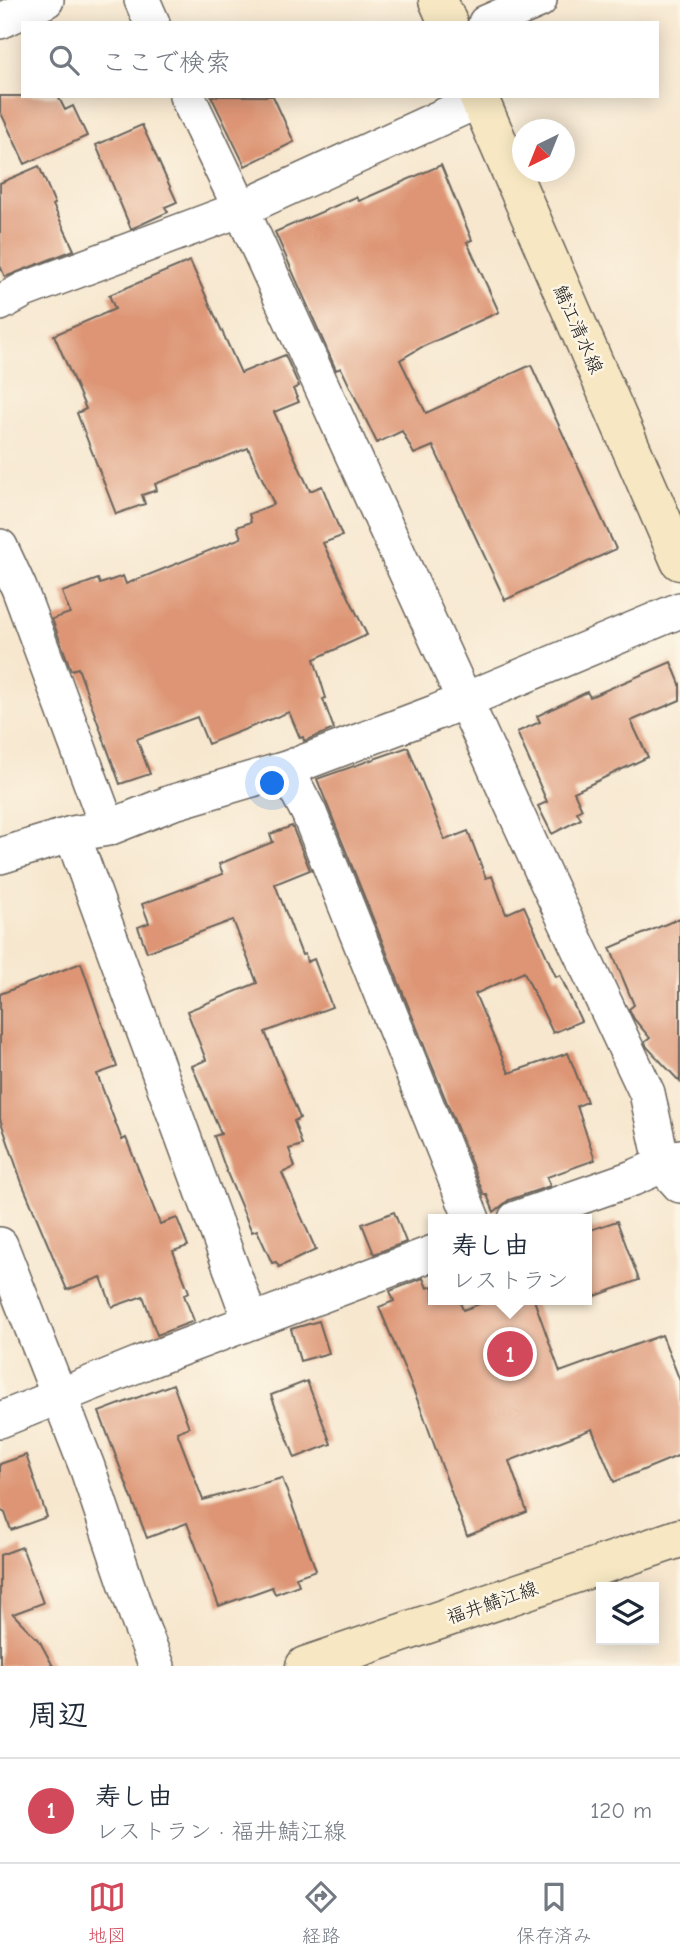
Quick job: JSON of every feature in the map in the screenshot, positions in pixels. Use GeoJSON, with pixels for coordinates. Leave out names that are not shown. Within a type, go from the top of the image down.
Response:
{"type":"FeatureCollection","features":[{"type":"Feature","properties":{"kind":"main road"},"geometry":{"type":"LineString","coordinates":[[438,0],[447,21]]}},
{"type":"Feature","properties":{"kind":"main road","name":"鯖江清水線"},"geometry":{"type":"LineString","coordinates":[[478,98],[680,561]]}},
{"type":"Feature","properties":{"kind":"main road","name":"福井鯖江線"},"geometry":{"type":"LineString","coordinates":[[305,1666],[680,1538]]}},
{"type":"Feature","properties":{"kind":"street"},"geometry":{"type":"LineString","coordinates":[[0,21],[46,0]]}},
{"type":"Feature","properties":{"kind":"street"},"geometry":{"type":"LineString","coordinates":[[142,0],[151,21]]}},
{"type":"Feature","properties":{"kind":"street"},"geometry":{"type":"LineString","coordinates":[[491,21],[539,0]]}},
{"type":"Feature","properties":{"kind":"street"},"geometry":{"type":"LineString","coordinates":[[188,98],[546,879],[648,1093],[675,1169],[532,1214]]}},
{"type":"Feature","properties":{"kind":"street"},"geometry":{"type":"LineString","coordinates":[[0,303],[37,285],[241,209],[478,98]]}},
{"type":"Feature","properties":{"kind":"street"},"geometry":{"type":"LineString","coordinates":[[0,547],[19,588],[108,828]]}},
{"type":"Feature","properties":{"kind":"street"},"geometry":{"type":"LineString","coordinates":[[0,856],[72,834],[108,828],[172,803],[286,769],[466,700],[680,610]]}},
{"type":"Feature","properties":{"kind":"street"},"geometry":{"type":"LineString","coordinates":[[286,769],[309,813],[469,1214]]}},
{"type":"Feature","properties":{"kind":"street"},"geometry":{"type":"LineString","coordinates":[[72,834],[251,1322]]}},
{"type":"Feature","properties":{"kind":"street"},"geometry":{"type":"LineString","coordinates":[[0,1245],[61,1397],[157,1666]]}},
{"type":"Feature","properties":{"kind":"street"},"geometry":{"type":"LineString","coordinates":[[0,1420],[144,1362],[428,1255]]}},
{"type":"Feature","properties":{"kind":"building"},"geometry":{"type":"Polygon","coordinates":[[[0,96],[59,98],[65,110],[73,106],[87,136],[25,164],[0,111],[0,96]]]}},
{"type":"Feature","properties":{"kind":"building"},"geometry":{"type":"Polygon","coordinates":[[[212,98],[274,98],[294,142],[245,166],[212,98]]]}},
{"type":"Feature","properties":{"kind":"building"},"geometry":{"type":"Polygon","coordinates":[[[142,125],[177,202],[165,207],[168,212],[131,229],[96,145],[142,125]]]}},
{"type":"Feature","properties":{"kind":"building"},"geometry":{"type":"Polygon","coordinates":[[[441,165],[472,240],[467,242],[499,312],[400,360],[426,413],[531,365],[616,549],[505,600],[433,446],[414,454],[402,431],[377,443],[341,368],[336,370],[275,232],[356,197],[359,201],[441,165]]]}},
{"type":"Feature","properties":{"kind":"building"},"geometry":{"type":"Polygon","coordinates":[[[39,166],[74,250],[5,277],[0,266],[0,183],[39,166]]]}},
{"type":"Feature","properties":{"kind":"building"},"geometry":{"type":"Polygon","coordinates":[[[190,261],[241,373],[285,355],[299,386],[293,389],[299,402],[274,412],[310,491],[322,486],[342,536],[323,543],[367,635],[314,659],[326,698],[323,699],[334,729],[304,741],[303,737],[300,738],[289,712],[208,744],[197,717],[137,739],[150,774],[120,784],[78,668],[71,670],[52,619],[70,613],[62,592],[98,579],[100,584],[123,576],[126,584],[241,538],[237,527],[251,522],[249,514],[274,504],[248,448],[155,484],[157,490],[142,495],[145,504],[116,514],[77,413],[86,409],[54,335],[115,309],[109,295],[190,261]]]}},
{"type":"Feature","properties":{"kind":"building"},"geometry":{"type":"Polygon","coordinates":[[[671,662],[680,684],[680,700],[631,721],[648,757],[574,792],[582,809],[577,812],[581,819],[552,834],[538,806],[547,802],[517,732],[540,722],[537,716],[587,692],[590,697],[671,662]]]}},
{"type":"Feature","properties":{"kind":"building"},"geometry":{"type":"Polygon","coordinates":[[[408,747],[445,840],[468,831],[486,878],[492,876],[506,914],[524,906],[556,977],[560,975],[581,1021],[553,1033],[524,972],[475,994],[509,1073],[568,1053],[587,1102],[577,1106],[595,1160],[547,1177],[550,1186],[509,1200],[494,1212],[487,1195],[484,1195],[317,779],[408,747]]]}},
{"type":"Feature","properties":{"kind":"building"},"geometry":{"type":"Polygon","coordinates":[[[292,826],[310,870],[275,884],[302,955],[305,954],[307,962],[314,959],[332,1007],[265,1032],[300,1118],[294,1121],[302,1145],[289,1149],[295,1167],[282,1173],[316,1250],[279,1267],[276,1262],[272,1263],[257,1230],[252,1232],[214,1136],[221,1134],[192,1066],[206,1060],[187,1011],[257,983],[233,920],[147,952],[138,927],[149,923],[142,904],[223,874],[219,864],[273,842],[270,834],[292,826]]]}},
{"type":"Feature","properties":{"kind":"building"},"geometry":{"type":"Polygon","coordinates":[[[680,918],[680,1082],[647,1047],[645,1042],[650,1038],[629,1009],[634,1005],[610,948],[680,918]]]}},
{"type":"Feature","properties":{"kind":"building"},"geometry":{"type":"Polygon","coordinates":[[[81,963],[117,1067],[97,1074],[122,1140],[126,1138],[160,1224],[177,1218],[188,1246],[173,1251],[189,1292],[184,1295],[194,1321],[157,1335],[143,1296],[112,1307],[101,1277],[67,1290],[22,1183],[0,1119],[0,994],[81,963]]]}},
{"type":"Feature","properties":{"kind":"building"},"geometry":{"type":"Polygon","coordinates":[[[394,1212],[406,1242],[374,1254],[362,1224],[394,1212]]]}},
{"type":"Feature","properties":{"kind":"building"},"geometry":{"type":"Polygon","coordinates":[[[617,1221],[639,1280],[592,1297],[592,1229],[617,1221]]]}},
{"type":"Feature","properties":{"kind":"building"},"geometry":{"type":"Polygon","coordinates":[[[423,1278],[428,1288],[428,1305],[461,1305],[463,1310],[476,1305],[536,1305],[560,1372],[662,1335],[680,1381],[680,1455],[614,1482],[592,1429],[509,1461],[527,1512],[467,1536],[422,1411],[379,1307],[394,1301],[390,1291],[423,1278]]]}},
{"type":"Feature","properties":{"kind":"building"},"geometry":{"type":"Polygon","coordinates":[[[319,1321],[329,1353],[300,1361],[291,1329],[319,1321]]]}},
{"type":"Feature","properties":{"kind":"building"},"geometry":{"type":"Polygon","coordinates":[[[307,1381],[331,1444],[295,1458],[271,1395],[307,1381]]]}},
{"type":"Feature","properties":{"kind":"building"},"geometry":{"type":"Polygon","coordinates":[[[173,1384],[189,1427],[177,1432],[203,1500],[282,1478],[316,1570],[296,1577],[299,1585],[275,1594],[272,1587],[219,1606],[187,1523],[147,1538],[99,1412],[173,1384]]]}},
{"type":"Feature","properties":{"kind":"building"},"geometry":{"type":"Polygon","coordinates":[[[26,1455],[47,1517],[11,1530],[5,1513],[0,1510],[0,1464],[26,1455]]]}},
{"type":"Feature","properties":{"kind":"building"},"geometry":{"type":"Polygon","coordinates":[[[22,1547],[43,1603],[13,1614],[40,1642],[53,1666],[0,1666],[0,1555],[22,1547]]]}},
{"type":"Feature","properties":{"kind":"place","name":"寿し由"},"geometry":{"type":"Point","coordinates":[510,1354]}}]}
